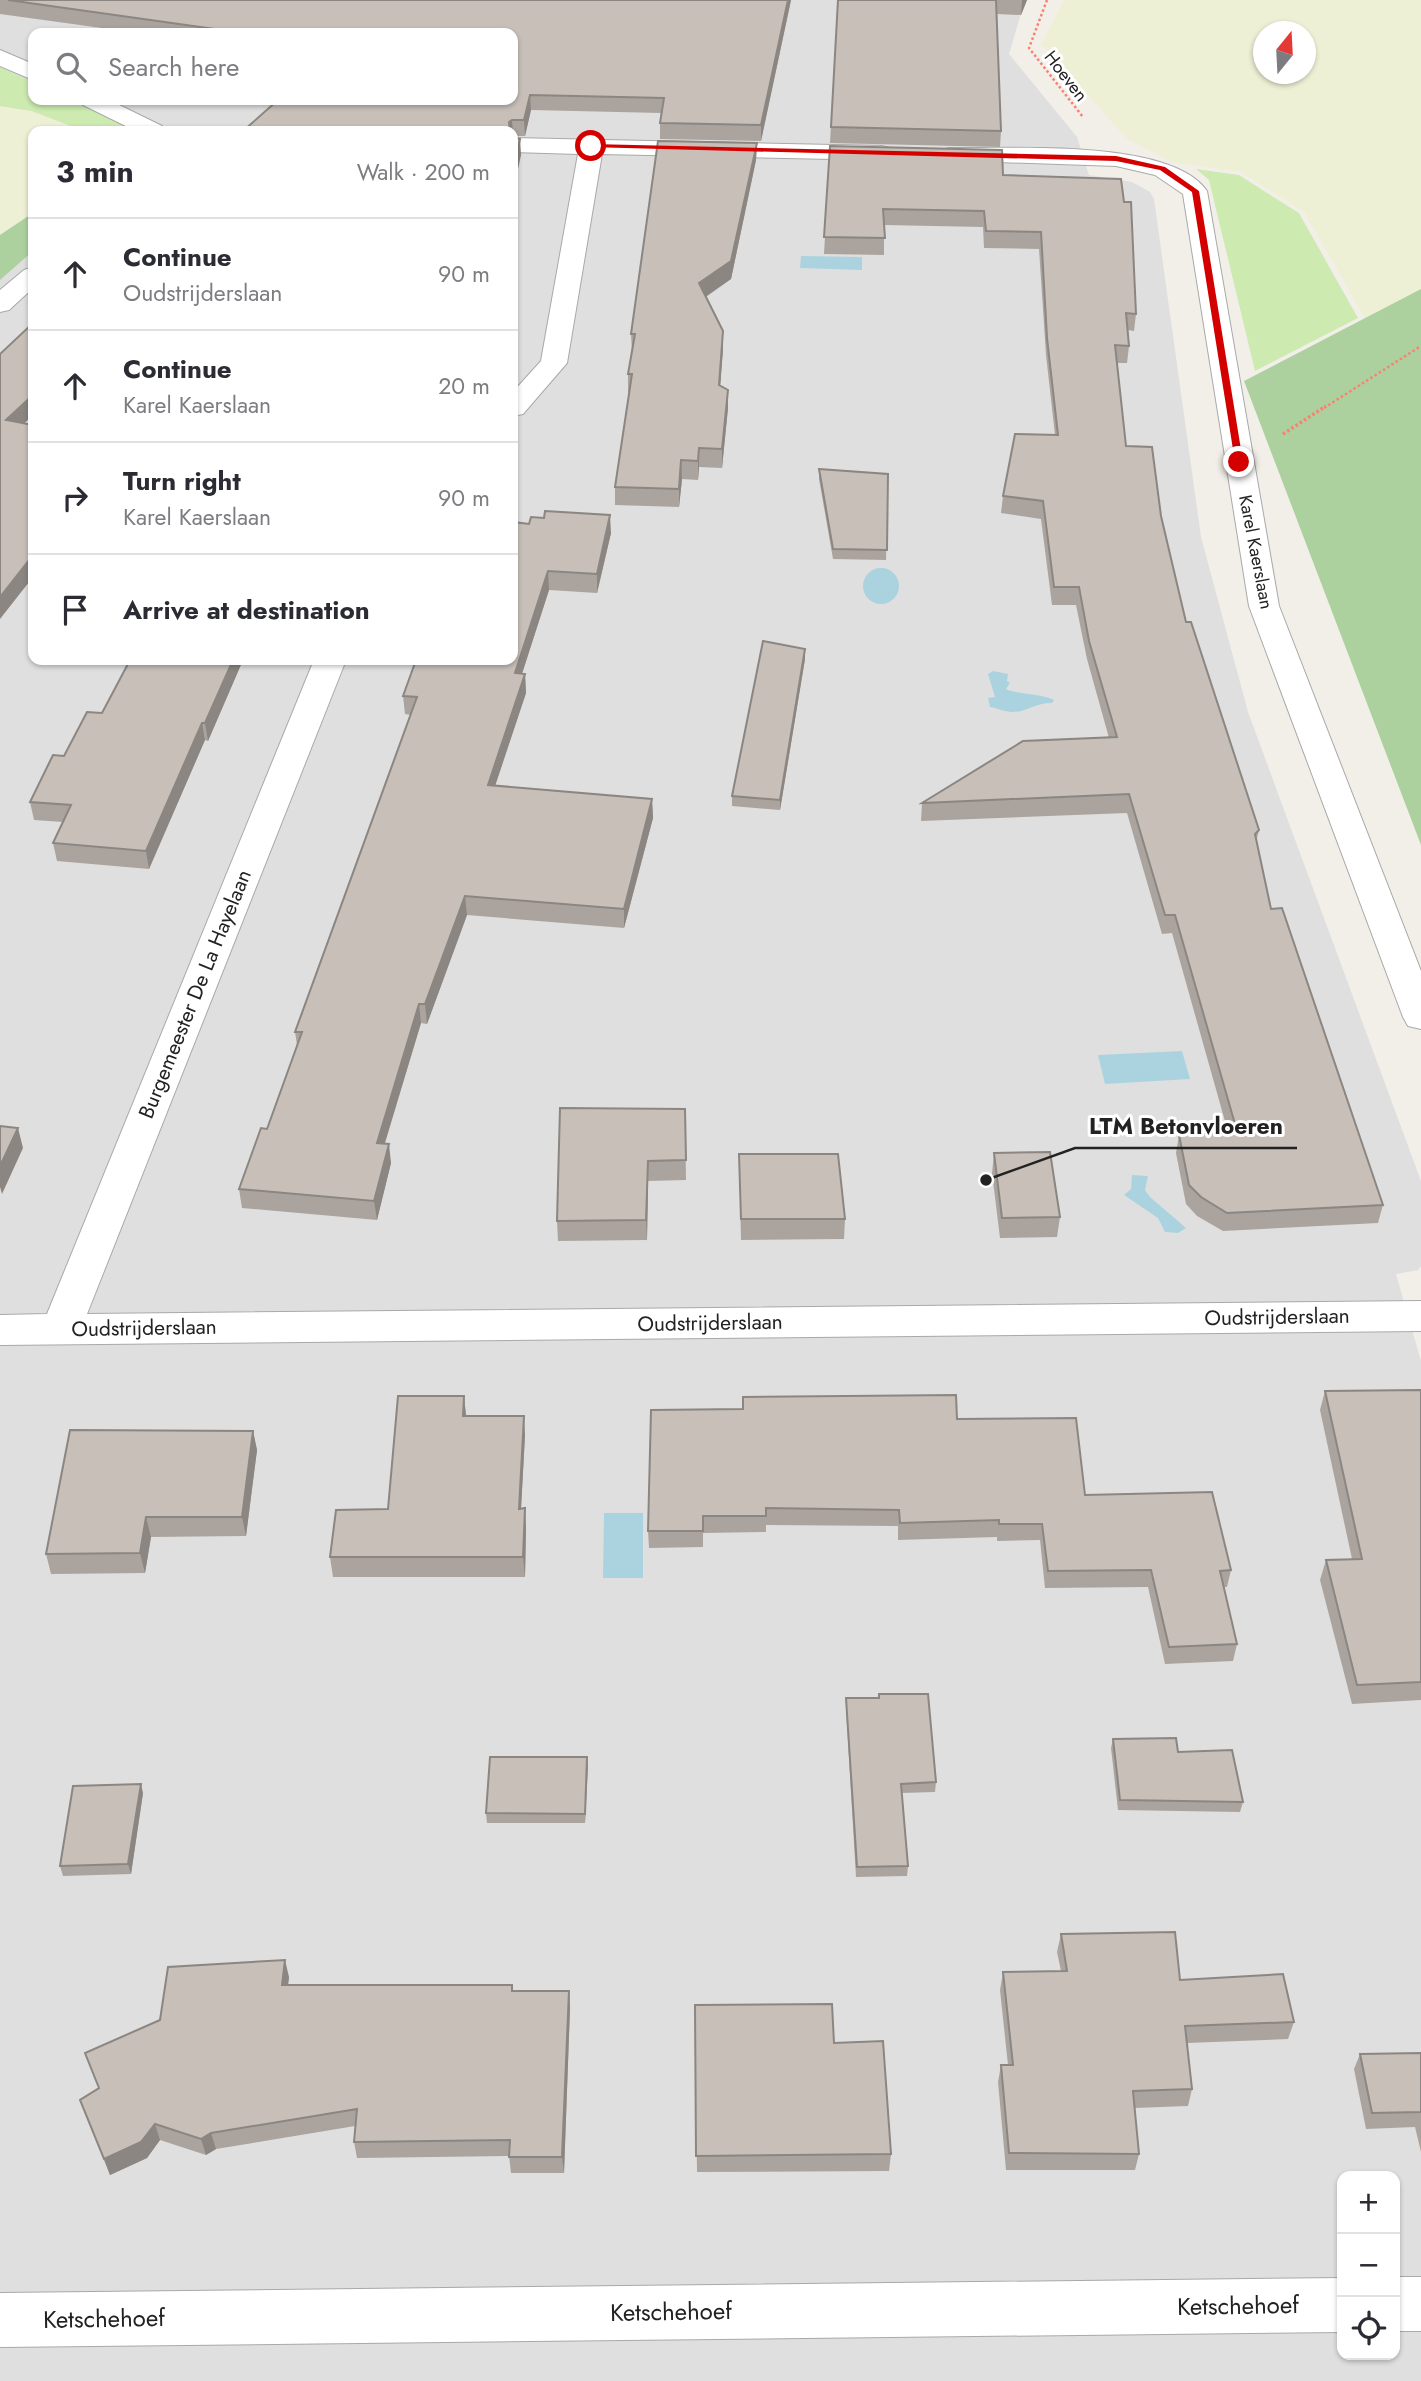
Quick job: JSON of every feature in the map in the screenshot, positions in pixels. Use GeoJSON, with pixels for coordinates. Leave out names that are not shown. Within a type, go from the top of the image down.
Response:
{"type":"FeatureCollection","features":[{"type":"Feature","properties":{"kind":"street"},"geometry":{"type":"LineString","coordinates":[[0,57],[28,71]]}},
{"type":"Feature","properties":{"kind":"street"},"geometry":{"type":"LineString","coordinates":[[101,105],[145,126]]}},
{"type":"Feature","properties":{"kind":"street"},"geometry":{"type":"LineString","coordinates":[[518,145],[899,153]]}},
{"type":"Feature","properties":{"kind":"street"},"geometry":{"type":"LineString","coordinates":[[518,403],[554,363],[591,146]]}},
{"type":"Feature","properties":{"kind":"street"},"geometry":{"type":"LineString","coordinates":[[926,154],[1116,159]]}},
{"type":"Feature","properties":{"kind":"street","name":"Karel Kaerslaan"},"geometry":{"type":"LineString","coordinates":[[1116,159],[1163,169],[1195,191],[1265,606],[1421,1017]]}},
{"type":"Feature","properties":{"kind":"street"},"geometry":{"type":"LineString","coordinates":[[0,304],[28,279]]}},
{"type":"Feature","properties":{"kind":"street","name":"Burgemeester De La Hayelaan"},"geometry":{"type":"LineString","coordinates":[[61,1329],[328,665]]}},
{"type":"Feature","properties":{"kind":"street","name":"Oudstrijderslaan"},"geometry":{"type":"LineString","coordinates":[[0,1330],[1421,1316]]}},
{"type":"Feature","properties":{"kind":"street"},"geometry":{"type":"LineString","coordinates":[[1400,2305],[1421,2304]]}},
{"type":"Feature","properties":{"kind":"street","name":"Ketschehoef"},"geometry":{"type":"LineString","coordinates":[[0,2320],[1337,2305]]}},
{"type":"Feature","properties":{"kind":"path","name":"Hoeven"},"geometry":{"type":"LineString","coordinates":[[1047,0],[1029,48],[1073,107],[1103,136],[1116,159]]}},
{"type":"Feature","properties":{"kind":"path"},"geometry":{"type":"LineString","coordinates":[[1239,462],[1421,346]]}},
{"type":"Feature","properties":{"kind":"shaded area"},"geometry":{"type":"Polygon","coordinates":[[[0,0],[1025,0],[1009,54],[1077,137],[1089,175],[1132,182],[1150,192],[1154,199],[1201,537],[1248,712],[1421,1181],[1421,1266],[1418,1270],[1396,1274],[1421,1361],[1421,2381],[0,2381],[0,0]]]}},
{"type":"Feature","properties":{"kind":"green space"},"geometry":{"type":"Polygon","coordinates":[[[1064,0],[1421,0],[1421,289],[1365,319],[1305,213],[1241,172],[1172,162],[1127,139],[1041,44],[1064,0]]]}},
{"type":"Feature","properties":{"kind":"green space"},"geometry":{"type":"Polygon","coordinates":[[[0,67],[28,80],[28,105],[82,105],[130,126],[71,126],[32,111],[0,106],[0,67]]]}},
{"type":"Feature","properties":{"kind":"green space"},"geometry":{"type":"Polygon","coordinates":[[[0,106],[32,111],[71,126],[28,126],[28,216],[0,235],[0,106]]]}},
{"type":"Feature","properties":{"kind":"green space"},"geometry":{"type":"Polygon","coordinates":[[[1196,169],[1239,175],[1299,213],[1358,318],[1255,371],[1209,180],[1196,169]]]}},
{"type":"Feature","properties":{"kind":"green space"},"geometry":{"type":"Polygon","coordinates":[[[28,216],[28,255],[0,280],[0,235],[28,216]]]}},
{"type":"Feature","properties":{"kind":"green space"},"geometry":{"type":"Polygon","coordinates":[[[1421,289],[1421,845],[1244,381],[1421,289]]]}},
{"type":"Feature","properties":{"kind":"water"},"geometry":{"type":"Polygon","coordinates":[[[801,256],[862,257],[862,270],[800,268],[801,256]]]}},
{"type":"Feature","properties":{"kind":"water"},"geometry":{"type":"Polygon","coordinates":[[[881,568],[894,573],[899,586],[894,599],[881,604],[868,599],[863,586],[868,573],[881,568]]]}},
{"type":"Feature","properties":{"kind":"water"},"geometry":{"type":"Polygon","coordinates":[[[993,671],[1008,674],[1007,681],[1010,683],[1006,689],[1054,700],[1052,703],[1040,704],[1018,712],[990,707],[988,698],[995,697],[988,674],[993,671]]]}},
{"type":"Feature","properties":{"kind":"water"},"geometry":{"type":"Polygon","coordinates":[[[1182,1051],[1190,1079],[1105,1084],[1098,1055],[1182,1051]]]}},
{"type":"Feature","properties":{"kind":"water"},"geometry":{"type":"Polygon","coordinates":[[[1132,1175],[1148,1176],[1145,1190],[1150,1197],[1186,1228],[1178,1233],[1165,1232],[1158,1218],[1124,1195],[1131,1189],[1132,1175]]]}},
{"type":"Feature","properties":{"kind":"water"},"geometry":{"type":"Polygon","coordinates":[[[604,1513],[643,1513],[643,1578],[603,1578],[604,1513]]]}},
{"type":"Feature","properties":{"kind":"building"},"geometry":{"type":"Polygon","coordinates":[[[8,0],[788,0],[761,125],[660,123],[664,98],[530,95],[524,120],[512,120],[509,126],[249,126],[272,105],[518,105],[518,28],[207,28],[8,0]]]}},
{"type":"Feature","properties":{"kind":"building"},"geometry":{"type":"Polygon","coordinates":[[[838,0],[996,0],[1001,131],[831,127],[838,0]]]}},
{"type":"Feature","properties":{"kind":"building"},"geometry":{"type":"Polygon","coordinates":[[[658,141],[757,143],[731,261],[699,283],[723,331],[719,385],[728,390],[722,449],[699,448],[698,461],[681,460],[679,489],[615,487],[632,374],[628,374],[635,334],[631,334],[658,141]]]}},
{"type":"Feature","properties":{"kind":"building"},"geometry":{"type":"Polygon","coordinates":[[[830,146],[1002,150],[1003,175],[1121,179],[1124,202],[1131,202],[1136,314],[1126,313],[1129,346],[1115,345],[1126,446],[1152,447],[1161,516],[1186,622],[1191,622],[1259,830],[1255,834],[1271,909],[1282,908],[1383,1205],[1227,1213],[1201,1197],[1189,1185],[1179,1135],[1237,1131],[1175,915],[1165,915],[1129,794],[922,803],[1023,741],[1117,737],[1089,641],[1079,587],[1054,587],[1043,501],[1003,496],[1015,434],[1058,435],[1047,338],[1041,232],[986,231],[984,211],[883,209],[885,238],[824,237],[830,146]]]}},
{"type":"Feature","properties":{"kind":"building"},"geometry":{"type":"Polygon","coordinates":[[[28,328],[28,400],[6,420],[28,424],[28,561],[0,597],[0,354],[28,328]]]}},
{"type":"Feature","properties":{"kind":"building"},"geometry":{"type":"Polygon","coordinates":[[[819,469],[888,474],[887,550],[833,549],[819,469]]]}},
{"type":"Feature","properties":{"kind":"building"},"geometry":{"type":"Polygon","coordinates":[[[545,511],[610,515],[597,574],[548,571],[518,664],[518,523],[529,524],[531,517],[544,518],[545,511]]]}},
{"type":"Feature","properties":{"kind":"building"},"geometry":{"type":"Polygon","coordinates":[[[763,641],[805,649],[780,800],[732,796],[763,641]]]}},
{"type":"Feature","properties":{"kind":"building"},"geometry":{"type":"Polygon","coordinates":[[[127,665],[231,665],[205,723],[202,723],[146,851],[53,843],[71,805],[30,802],[53,755],[64,756],[87,712],[102,713],[127,665]]]}},
{"type":"Feature","properties":{"kind":"building"},"geometry":{"type":"Polygon","coordinates":[[[414,665],[518,665],[515,673],[525,674],[488,785],[652,799],[624,909],[465,896],[425,1004],[419,1004],[377,1143],[389,1144],[374,1201],[239,1189],[261,1128],[267,1129],[302,1032],[295,1032],[417,697],[403,696],[414,665]]]}},
{"type":"Feature","properties":{"kind":"building"},"geometry":{"type":"Polygon","coordinates":[[[560,1108],[685,1109],[686,1160],[648,1161],[646,1220],[557,1221],[560,1108]]]}},
{"type":"Feature","properties":{"kind":"building"},"geometry":{"type":"Polygon","coordinates":[[[0,1126],[18,1128],[0,1166],[0,1126]]]}},
{"type":"Feature","properties":{"kind":"building"},"geometry":{"type":"Polygon","coordinates":[[[1050,1152],[1060,1217],[1002,1218],[994,1153],[1050,1152]]]}},
{"type":"Feature","properties":{"kind":"building"},"geometry":{"type":"Polygon","coordinates":[[[739,1154],[838,1154],[845,1219],[741,1219],[739,1154]]]}},
{"type":"Feature","properties":{"kind":"building"},"geometry":{"type":"Polygon","coordinates":[[[1421,1390],[1421,1682],[1357,1685],[1326,1560],[1362,1559],[1325,1391],[1421,1390]]]}},
{"type":"Feature","properties":{"kind":"building"},"geometry":{"type":"Polygon","coordinates":[[[956,1395],[957,1419],[1076,1418],[1085,1495],[1212,1492],[1231,1570],[1220,1571],[1237,1644],[1169,1647],[1151,1570],[1048,1571],[1042,1524],[999,1524],[999,1520],[900,1523],[899,1510],[766,1508],[766,1516],[703,1516],[703,1531],[648,1531],[651,1410],[743,1409],[743,1397],[956,1395]]]}},
{"type":"Feature","properties":{"kind":"building"},"geometry":{"type":"Polygon","coordinates":[[[398,1396],[464,1396],[463,1416],[524,1416],[519,1509],[525,1508],[523,1557],[330,1557],[336,1510],[388,1509],[398,1396]]]}},
{"type":"Feature","properties":{"kind":"building"},"geometry":{"type":"Polygon","coordinates":[[[70,1430],[253,1431],[242,1517],[146,1517],[140,1553],[46,1554],[70,1430]]]}},
{"type":"Feature","properties":{"kind":"building"},"geometry":{"type":"Polygon","coordinates":[[[879,1694],[928,1694],[936,1782],[901,1784],[908,1866],[857,1867],[846,1698],[879,1698],[879,1694]]]}},
{"type":"Feature","properties":{"kind":"building"},"geometry":{"type":"Polygon","coordinates":[[[1176,1738],[1178,1752],[1232,1750],[1243,1802],[1120,1800],[1113,1739],[1176,1738]]]}},
{"type":"Feature","properties":{"kind":"building"},"geometry":{"type":"Polygon","coordinates":[[[490,1757],[587,1757],[585,1814],[486,1813],[490,1757]]]}},
{"type":"Feature","properties":{"kind":"building"},"geometry":{"type":"Polygon","coordinates":[[[141,1784],[128,1864],[60,1866],[73,1786],[141,1784]]]}},
{"type":"Feature","properties":{"kind":"building"},"geometry":{"type":"Polygon","coordinates":[[[1175,1932],[1180,1980],[1283,1974],[1294,2022],[1185,2026],[1192,2089],[1133,2091],[1139,2154],[1009,2153],[1001,2065],[1013,2065],[1003,1972],[1067,1971],[1061,1934],[1175,1932]]]}},
{"type":"Feature","properties":{"kind":"building"},"geometry":{"type":"Polygon","coordinates":[[[285,1960],[282,1985],[512,1985],[512,1991],[569,1991],[562,2157],[509,2157],[510,2140],[354,2142],[357,2109],[211,2133],[201,2139],[155,2124],[141,2142],[104,2159],[80,2100],[99,2088],[85,2053],[160,2020],[168,1967],[285,1960]]]}},
{"type":"Feature","properties":{"kind":"building"},"geometry":{"type":"Polygon","coordinates":[[[832,2004],[834,2043],[883,2041],[891,2154],[696,2156],[695,2005],[832,2004]]]}},
{"type":"Feature","properties":{"kind":"building"},"geometry":{"type":"Polygon","coordinates":[[[1421,2053],[1421,2112],[1372,2113],[1360,2054],[1421,2053]]]}},
{"type":"Feature","properties":{"kind":"place","name":"LTM Betonvloeren"},"geometry":{"type":"Point","coordinates":[986,1180]}},
{"type":"Feature","properties":{"kind":"route"},"geometry":{"type":"LineString","coordinates":[[591,146],[1116,159],[1163,169],[1195,191],[1239,462]]}}]}
